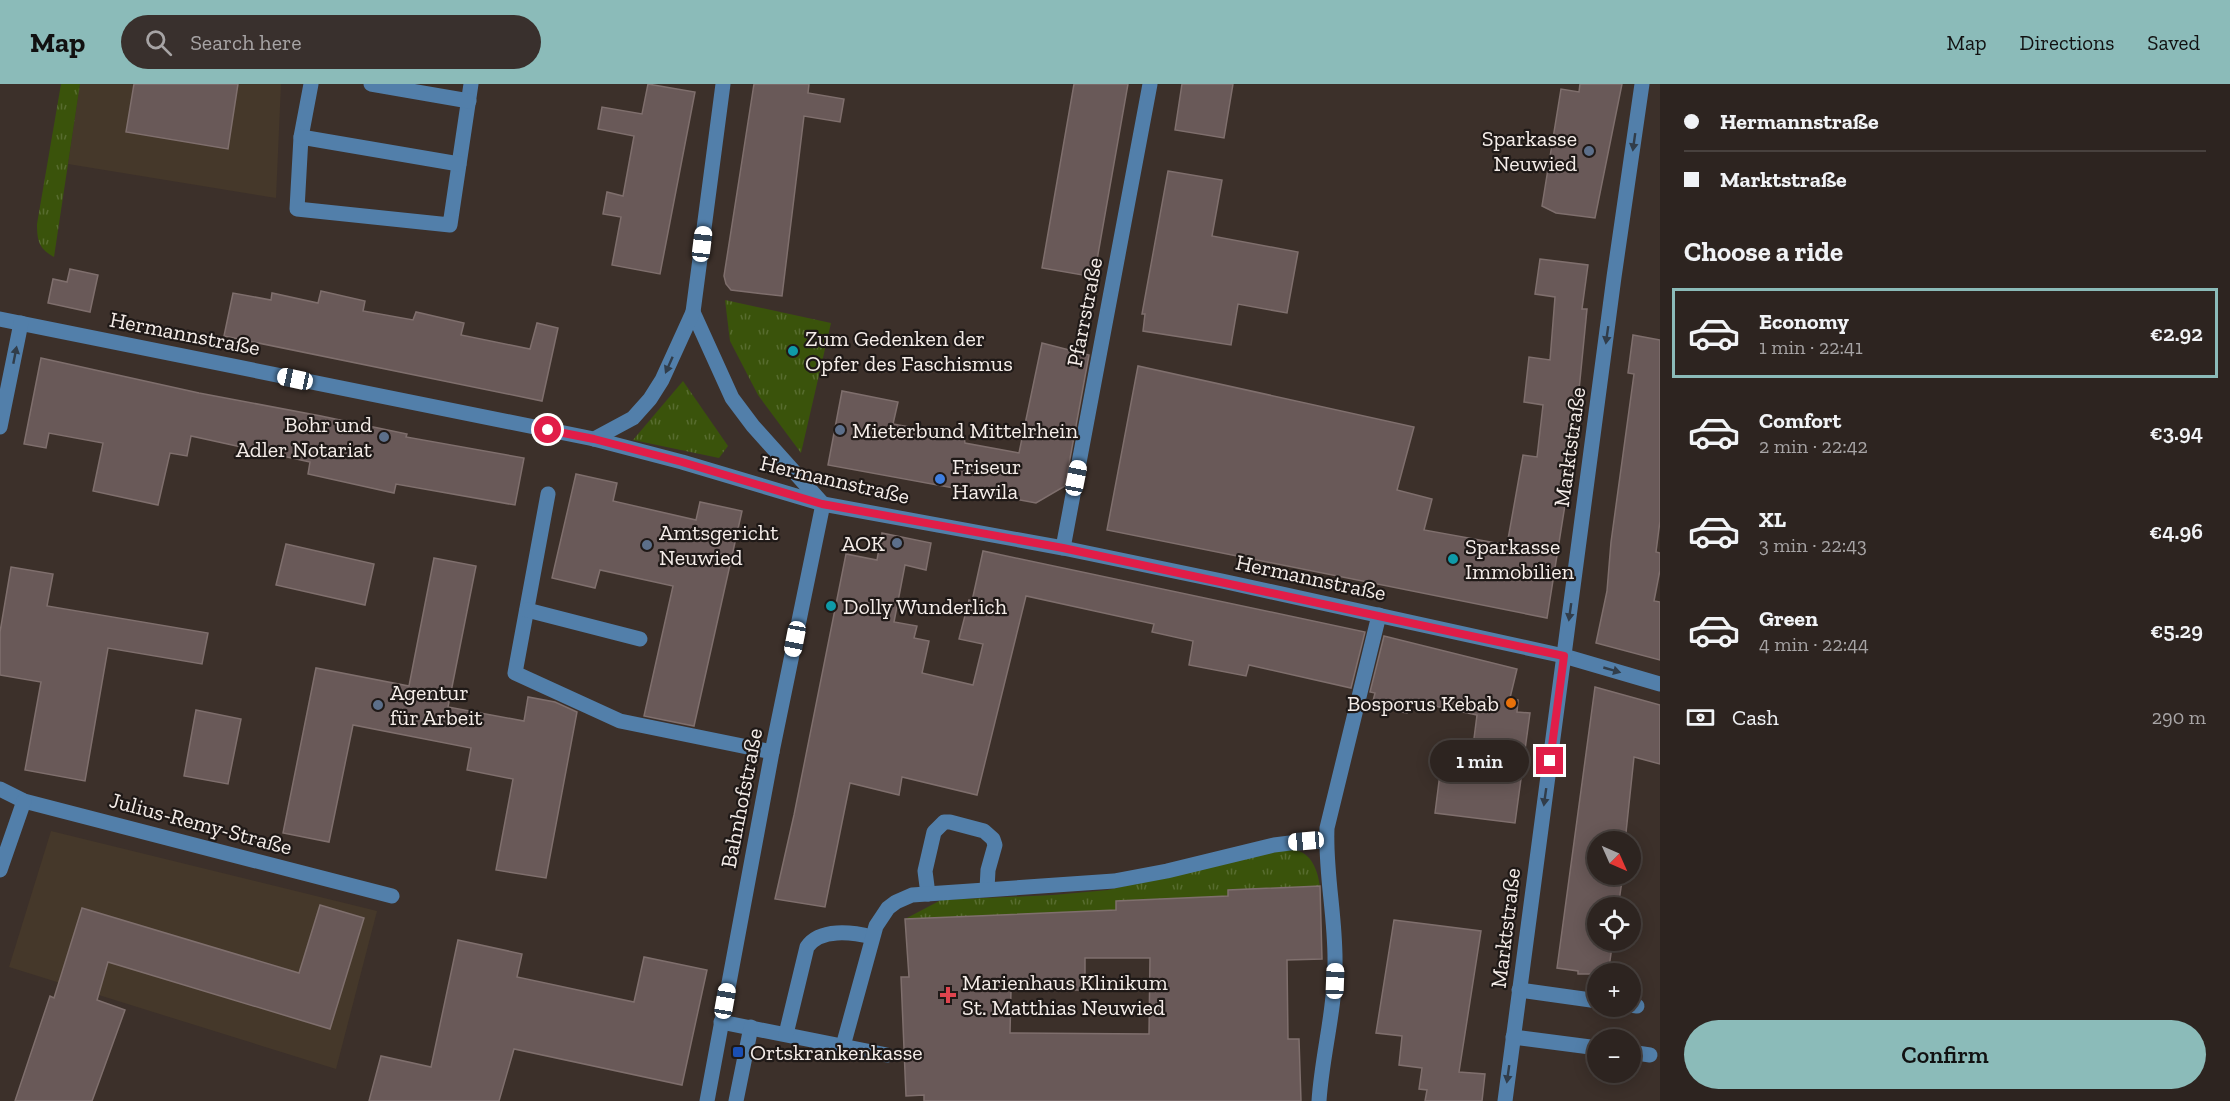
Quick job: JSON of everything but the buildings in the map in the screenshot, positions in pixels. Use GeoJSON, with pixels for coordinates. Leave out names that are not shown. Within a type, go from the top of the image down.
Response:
{"type":"FeatureCollection","features":[{"type":"Feature","properties":{"kind":"street"},"geometry":{"type":"LineString","coordinates":[[311,84],[302,137],[297,209],[450,225],[471,84]]}},
{"type":"Feature","properties":{"kind":"street"},"geometry":{"type":"LineString","coordinates":[[371,84],[469,101]]}},
{"type":"Feature","properties":{"kind":"street"},"geometry":{"type":"LineString","coordinates":[[594,439],[633,418],[650,399],[662,380],[693,312],[723,84]]}},
{"type":"Feature","properties":{"kind":"street","name":"Pfarrstraße"},"geometry":{"type":"LineString","coordinates":[[1063,548],[1150,84]]}},
{"type":"Feature","properties":{"kind":"street","name":"Marktstraße"},"geometry":{"type":"LineString","coordinates":[[1505,1101],[1614,277],[1642,84]]}},
{"type":"Feature","properties":{"kind":"street"},"geometry":{"type":"LineString","coordinates":[[302,137],[459,164]]}},
{"type":"Feature","properties":{"kind":"street"},"geometry":{"type":"LineString","coordinates":[[693,312],[732,398],[753,426],[822,504]]}},
{"type":"Feature","properties":{"kind":"street","name":"Hermannstraße"},"geometry":{"type":"LineString","coordinates":[[0,319],[594,439],[682,462],[822,504],[1063,548],[1379,615],[1564,656],[1660,684]]}},
{"type":"Feature","properties":{"kind":"street"},"geometry":{"type":"LineString","coordinates":[[0,427],[21,323]]}},
{"type":"Feature","properties":{"kind":"street"},"geometry":{"type":"LineString","coordinates":[[548,494],[515,673],[620,721],[772,752]]}},
{"type":"Feature","properties":{"kind":"street","name":"Bahnhofstraße"},"geometry":{"type":"LineString","coordinates":[[706,1101],[822,504]]}},
{"type":"Feature","properties":{"kind":"street"},"geometry":{"type":"LineString","coordinates":[[527,610],[640,639]]}},
{"type":"Feature","properties":{"kind":"street"},"geometry":{"type":"LineString","coordinates":[[1319,1101],[1334,997],[1335,962],[1326,841],[1332,802],[1379,615]]}},
{"type":"Feature","properties":{"kind":"street","name":"Julius-Remy-Straße"},"geometry":{"type":"LineString","coordinates":[[0,789],[24,801],[392,896]]}},
{"type":"Feature","properties":{"kind":"street"},"geometry":{"type":"LineString","coordinates":[[0,870],[24,801]]}},
{"type":"Feature","properties":{"kind":"street"},"geometry":{"type":"LineString","coordinates":[[928,894],[925,871],[934,832],[939,826],[950,822],[984,831],[993,839],[995,845],[988,870],[987,889]]}},
{"type":"Feature","properties":{"kind":"street"},"geometry":{"type":"LineString","coordinates":[[843,1046],[872,937],[881,916],[896,902],[912,895],[1131,879],[1274,845],[1326,841]]}},
{"type":"Feature","properties":{"kind":"street"},"geometry":{"type":"LineString","coordinates":[[787,1028],[810,942],[820,936],[851,933],[872,937]]}},
{"type":"Feature","properties":{"kind":"street"},"geometry":{"type":"LineString","coordinates":[[1519,990],[1587,999]]}},
{"type":"Feature","properties":{"kind":"street"},"geometry":{"type":"LineString","coordinates":[[721,1022],[752,1028],[787,1028],[843,1046],[887,1055]]}},
{"type":"Feature","properties":{"kind":"street"},"geometry":{"type":"LineString","coordinates":[[736,1101],[752,1028]]}},
{"type":"Feature","properties":{"kind":"street"},"geometry":{"type":"LineString","coordinates":[[1513,1037],[1587,1047]]}},
{"type":"Feature","properties":{"kind":"street"},"geometry":{"type":"LineString","coordinates":[[1641,1054],[1650,1055]]}},
{"type":"Feature","properties":{"kind":"shaded area"},"geometry":{"type":"Polygon","coordinates":[[[80,84],[281,84],[276,198],[68,164],[80,84]]]}},
{"type":"Feature","properties":{"kind":"shaded area"},"geometry":{"type":"Polygon","coordinates":[[[51,831],[377,911],[336,1069],[9,967],[51,831]]]}},
{"type":"Feature","properties":{"kind":"green space"},"geometry":{"type":"Polygon","coordinates":[[[61,84],[80,84],[54,257],[40,244],[37,224],[61,84]]]}},
{"type":"Feature","properties":{"kind":"green space"},"geometry":{"type":"Polygon","coordinates":[[[725,300],[831,323],[801,453],[758,395],[730,341],[725,300]]]}},
{"type":"Feature","properties":{"kind":"green space"},"geometry":{"type":"Polygon","coordinates":[[[683,381],[728,446],[719,458],[633,440],[683,381]]]}},
{"type":"Feature","properties":{"kind":"green space"},"geometry":{"type":"Polygon","coordinates":[[[1289,849],[1307,856],[1317,872],[1320,886],[1228,896],[1116,901],[1116,910],[905,919],[941,900],[1108,890],[1289,849]]]}},
{"type":"Feature","properties":{"kind":"place","name":"Sparkasse Neuwied"},"geometry":{"type":"Point","coordinates":[1589,151]}},
{"type":"Feature","properties":{"kind":"place","name":"Zum Gedenken der Opfer des Faschismus"},"geometry":{"type":"Point","coordinates":[793,351]}},
{"type":"Feature","properties":{"kind":"place","name":"Mieterbund Mittelrhein"},"geometry":{"type":"Point","coordinates":[840,430]}},
{"type":"Feature","properties":{"kind":"place","name":"Bohr und Adler Notariat"},"geometry":{"type":"Point","coordinates":[384,437]}},
{"type":"Feature","properties":{"kind":"place","name":"Friseur Hawila"},"geometry":{"type":"Point","coordinates":[940,479]}},
{"type":"Feature","properties":{"kind":"place","name":"AOK"},"geometry":{"type":"Point","coordinates":[897,543]}},
{"type":"Feature","properties":{"kind":"place","name":"Amtsgericht Neuwied"},"geometry":{"type":"Point","coordinates":[647,545]}},
{"type":"Feature","properties":{"kind":"place","name":"Sparkasse Immobilien"},"geometry":{"type":"Point","coordinates":[1453,559]}},
{"type":"Feature","properties":{"kind":"place","name":"Dolly Wunderlich"},"geometry":{"type":"Point","coordinates":[831,606]}},
{"type":"Feature","properties":{"kind":"place","name":"Bosporus Kebab"},"geometry":{"type":"Point","coordinates":[1511,703]}},
{"type":"Feature","properties":{"kind":"place","name":"Agentur für Arbeit"},"geometry":{"type":"Point","coordinates":[378,705]}},
{"type":"Feature","properties":{"kind":"place","name":"Marienhaus Klinikum St. Matthias Neuwied"},"geometry":{"type":"Point","coordinates":[948,995]}},
{"type":"Feature","properties":{"kind":"place","name":"Ortskrankenkasse"},"geometry":{"type":"Point","coordinates":[738,1052]}},
{"type":"Feature","properties":{"kind":"route"},"geometry":{"type":"LineString","coordinates":[[548,430],[594,439],[682,462],[822,504],[1063,548],[1564,656],[1550,761]]}}]}
